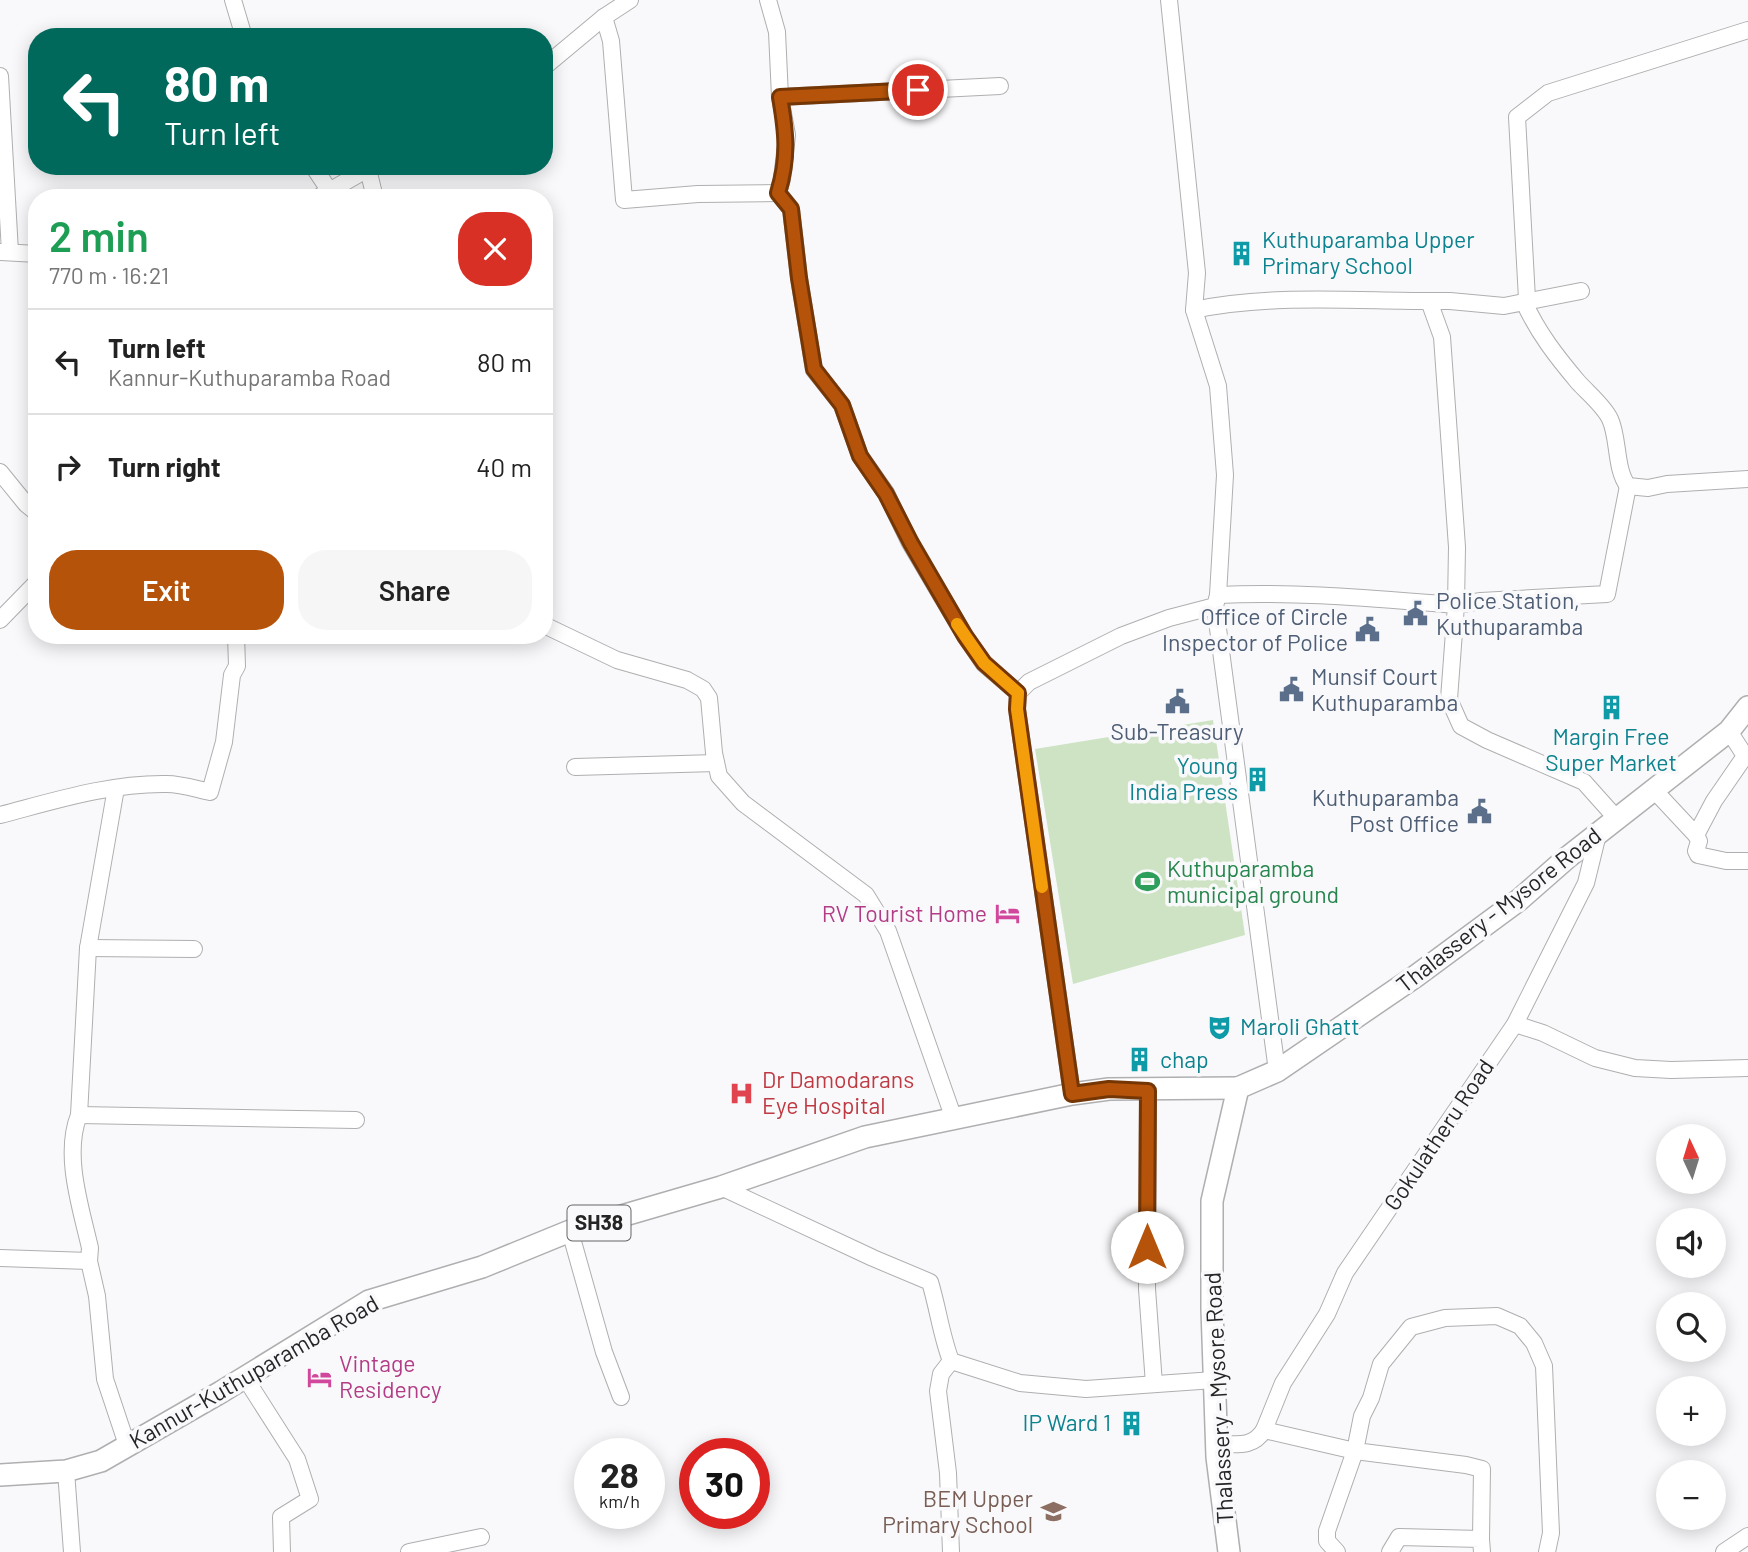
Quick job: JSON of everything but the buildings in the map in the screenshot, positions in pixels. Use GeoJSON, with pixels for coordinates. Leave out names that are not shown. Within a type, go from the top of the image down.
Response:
{"type":"FeatureCollection","features":[{"type":"Feature","properties":{"kind":"main road","name":"Thalassery - Mysore Road"},"geometry":{"type":"LineString","coordinates":[[1229,1552],[1217,1444],[1212,1200],[1238,1088],[1277,1071],[1416,976],[1509,908],[1729,731],[1748,707]]}},
{"type":"Feature","properties":{"kind":"main road","name":"Kannur-Kuthuparamba Road"},"geometry":{"type":"LineString","coordinates":[[0,1475],[66,1471],[101,1461],[221,1392],[369,1301],[482,1267],[570,1231],[721,1187],[865,1137],[1072,1094],[1109,1089],[1148,1091],[1238,1088]]}},
{"type":"Feature","properties":{"kind":"street"},"geometry":{"type":"LineString","coordinates":[[233,0],[241,28]]}},
{"type":"Feature","properties":{"kind":"street"},"geometry":{"type":"LineString","coordinates":[[553,60],[628,0]]}},
{"type":"Feature","properties":{"kind":"street"},"geometry":{"type":"LineString","coordinates":[[768,0],[778,32],[780,97],[787,135],[778,193]]}},
{"type":"Feature","properties":{"kind":"street"},"geometry":{"type":"LineString","coordinates":[[1168,0],[1197,273],[1194,310],[1217,386],[1222,437],[1225,475],[1217,601],[1277,1071]]}},
{"type":"Feature","properties":{"kind":"street"},"geometry":{"type":"LineString","coordinates":[[604,17],[611,41],[624,200],[698,194],[778,193]]}},
{"type":"Feature","properties":{"kind":"street"},"geometry":{"type":"LineString","coordinates":[[1072,1094],[1017,709],[1018,693],[1029,682],[1121,636],[1217,601],[1260,593],[1361,597],[1456,605],[1481,601],[1607,594],[1628,486],[1621,472],[1610,418],[1558,359],[1535,327],[1525,301],[1517,117],[1548,93],[1748,30]]}},
{"type":"Feature","properties":{"kind":"street"},"geometry":{"type":"LineString","coordinates":[[0,76],[5,252],[28,253]]}},
{"type":"Feature","properties":{"kind":"street"},"geometry":{"type":"LineString","coordinates":[[780,97],[1000,86]]}},
{"type":"Feature","properties":{"kind":"street"},"geometry":{"type":"LineString","coordinates":[[332,189],[357,175]]}},
{"type":"Feature","properties":{"kind":"street"},"geometry":{"type":"LineString","coordinates":[[778,193],[791,209],[814,369],[842,405],[860,456],[886,494],[965,636],[984,663],[1018,693]]}},
{"type":"Feature","properties":{"kind":"street"},"geometry":{"type":"LineString","coordinates":[[1194,310],[1216,305],[1266,302],[1450,301],[1504,306],[1581,291]]}},
{"type":"Feature","properties":{"kind":"street"},"geometry":{"type":"LineString","coordinates":[[1429,301],[1442,337],[1457,547],[1456,605],[1448,699],[1461,726],[1584,782],[1617,819]]}},
{"type":"Feature","properties":{"kind":"street"},"geometry":{"type":"LineString","coordinates":[[0,472],[28,506]]}},
{"type":"Feature","properties":{"kind":"street"},"geometry":{"type":"LineString","coordinates":[[1628,486],[1648,488],[1667,484],[1748,479]]}},
{"type":"Feature","properties":{"kind":"street"},"geometry":{"type":"LineString","coordinates":[[0,620],[28,591]]}},
{"type":"Feature","properties":{"kind":"street"},"geometry":{"type":"LineString","coordinates":[[553,629],[617,660],[687,680],[703,689],[709,698],[719,776],[743,803],[866,895],[888,931],[954,1119]]}},
{"type":"Feature","properties":{"kind":"street"},"geometry":{"type":"LineString","coordinates":[[0,815],[116,788],[169,783],[210,792],[224,742],[232,675],[237,666],[236,644]]}},
{"type":"Feature","properties":{"kind":"street"},"geometry":{"type":"LineString","coordinates":[[1696,835],[1714,801],[1745,756],[1729,731]]}},
{"type":"Feature","properties":{"kind":"street"},"geometry":{"type":"LineString","coordinates":[[575,767],[716,762]]}},
{"type":"Feature","properties":{"kind":"street"},"geometry":{"type":"LineString","coordinates":[[116,788],[88,948],[79,1115],[75,1124],[73,1171],[90,1248],[89,1261],[97,1296],[105,1379],[127,1445]]}},
{"type":"Feature","properties":{"kind":"street"},"geometry":{"type":"LineString","coordinates":[[1654,790],[1696,835],[1699,841],[1696,851],[1698,855],[1727,861],[1748,860]]}},
{"type":"Feature","properties":{"kind":"street","name":"Gokulatheru Road"},"geometry":{"type":"LineString","coordinates":[[1265,1430],[1283,1383],[1326,1314],[1345,1273],[1515,1024],[1586,883],[1598,834]]}},
{"type":"Feature","properties":{"kind":"street"},"geometry":{"type":"LineString","coordinates":[[88,948],[194,949]]}},
{"type":"Feature","properties":{"kind":"street"},"geometry":{"type":"LineString","coordinates":[[1515,1024],[1595,1058],[1635,1068],[1748,1068]]}},
{"type":"Feature","properties":{"kind":"street"},"geometry":{"type":"LineString","coordinates":[[1148,1091],[1147,1289],[1154,1384]]}},
{"type":"Feature","properties":{"kind":"street"},"geometry":{"type":"LineString","coordinates":[[79,1115],[356,1120]]}},
{"type":"Feature","properties":{"kind":"street"},"geometry":{"type":"LineString","coordinates":[[721,1187],[930,1282],[942,1336],[951,1360]]}},
{"type":"Feature","properties":{"kind":"street"},"geometry":{"type":"LineString","coordinates":[[570,1231],[604,1352],[621,1397]]}},
{"type":"Feature","properties":{"kind":"street"},"geometry":{"type":"LineString","coordinates":[[0,1258],[89,1261]]}},
{"type":"Feature","properties":{"kind":"street"},"geometry":{"type":"LineString","coordinates":[[1337,1552],[1327,1541],[1327,1531],[1381,1364],[1411,1328],[1445,1318],[1471,1315],[1497,1316],[1520,1326],[1534,1343],[1544,1366],[1551,1533],[1547,1552]]}},
{"type":"Feature","properties":{"kind":"street"},"geometry":{"type":"LineString","coordinates":[[951,1360],[1020,1383],[1086,1389],[1214,1380]]}},
{"type":"Feature","properties":{"kind":"street"},"geometry":{"type":"LineString","coordinates":[[951,1360],[941,1374],[938,1391],[948,1473],[951,1552]]}},
{"type":"Feature","properties":{"kind":"street"},"geometry":{"type":"LineString","coordinates":[[244,1376],[297,1459],[310,1499],[281,1517],[282,1552]]}},
{"type":"Feature","properties":{"kind":"street"},"geometry":{"type":"LineString","coordinates":[[1217,1444],[1250,1443],[1258,1440],[1265,1430],[1355,1451],[1482,1469],[1482,1546],[1399,1536],[1390,1552]]}},
{"type":"Feature","properties":{"kind":"street"},"geometry":{"type":"LineString","coordinates":[[66,1471],[72,1552]]}},
{"type":"Feature","properties":{"kind":"street"},"geometry":{"type":"LineString","coordinates":[[1724,1552],[1748,1536]]}},
{"type":"Feature","properties":{"kind":"street"},"geometry":{"type":"LineString","coordinates":[[410,1552],[481,1537]]}},
{"type":"Feature","properties":{"kind":"green space","name":"Kuthuparamba municipal ground"},"geometry":{"type":"Polygon","coordinates":[[[1213,720],[1245,935],[1073,984],[1035,749],[1213,720]]]}},
{"type":"Feature","properties":{"kind":"slow traffic"},"geometry":{"type":"LineString","coordinates":[[957,624],[984,663],[1018,693],[1017,709],[1042,887]]}},
{"type":"Feature","properties":{"kind":"place","name":"Kuthuparamba Upper Primary School"},"geometry":{"type":"Point","coordinates":[1242,253]}},
{"type":"Feature","properties":{"kind":"place","name":"Police Station, Kuthuparamba"},"geometry":{"type":"Point","coordinates":[1416,614]}},
{"type":"Feature","properties":{"kind":"place","name":"Office of Circle Inspector of Police"},"geometry":{"type":"Point","coordinates":[1368,630]}},
{"type":"Feature","properties":{"kind":"place","name":"Munsif Court Kuthuparamba"},"geometry":{"type":"Point","coordinates":[1291,690]}},
{"type":"Feature","properties":{"kind":"place","name":"Sub-Treasury"},"geometry":{"type":"Point","coordinates":[1177,702]}},
{"type":"Feature","properties":{"kind":"place","name":"Margin Free Super Market"},"geometry":{"type":"Point","coordinates":[1611,707]}},
{"type":"Feature","properties":{"kind":"place","name":"Young India Press"},"geometry":{"type":"Point","coordinates":[1258,779]}},
{"type":"Feature","properties":{"kind":"place","name":"Kuthuparamba Post Office"},"geometry":{"type":"Point","coordinates":[1479,811]}},
{"type":"Feature","properties":{"kind":"place","name":"Kuthuparamba municipal ground"},"geometry":{"type":"Point","coordinates":[1147,882]}},
{"type":"Feature","properties":{"kind":"place","name":"RV Tourist Home"},"geometry":{"type":"Point","coordinates":[1007,914]}},
{"type":"Feature","properties":{"kind":"place","name":"Maroli Ghatt"},"geometry":{"type":"Point","coordinates":[1220,1027]}},
{"type":"Feature","properties":{"kind":"place","name":"chap"},"geometry":{"type":"Point","coordinates":[1140,1060]}},
{"type":"Feature","properties":{"kind":"place","name":"Dr Damodarans Eye Hospital"},"geometry":{"type":"Point","coordinates":[742,1093]}},
{"type":"Feature","properties":{"kind":"place","name":"Vintage Residency"},"geometry":{"type":"Point","coordinates":[319,1377]}},
{"type":"Feature","properties":{"kind":"place","name":"IP Ward 1"},"geometry":{"type":"Point","coordinates":[1131,1423]}},
{"type":"Feature","properties":{"kind":"place","name":"BEM Upper Primary School"},"geometry":{"type":"Point","coordinates":[1053,1512]}},
{"type":"Feature","properties":{"kind":"route"},"geometry":{"type":"LineString","coordinates":[[918,90],[780,97],[787,135],[778,193],[791,209],[814,369],[842,405],[860,456],[886,494],[965,636],[984,663],[1018,693],[1017,709],[1072,1094],[1109,1089],[1148,1091],[1147,1247]]}}]}
